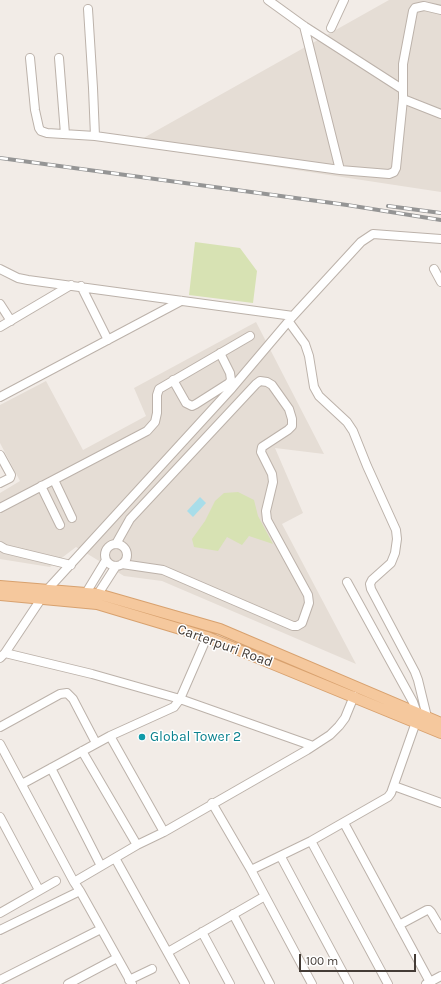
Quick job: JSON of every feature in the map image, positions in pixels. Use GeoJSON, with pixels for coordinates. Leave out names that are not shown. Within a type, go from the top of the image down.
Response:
{"type":"FeatureCollection","features":[{"type":"Feature","properties":{"kind":"main road","name":"Carterpuri Road"},"geometry":{"type":"LineString","coordinates":[[0,586],[47,590],[98,599],[220,629],[416,717],[441,734]]}},
{"type":"Feature","properties":{"kind":"main road","name":"Carterpuri Road"},"geometry":{"type":"LineString","coordinates":[[0,595],[41,599],[85,597]]}},
{"type":"Feature","properties":{"kind":"main road","name":"Carterpuri Road"},"geometry":{"type":"LineString","coordinates":[[98,599],[207,636],[354,696],[416,717],[427,717],[441,723]]}},
{"type":"Feature","properties":{"kind":"street"},"geometry":{"type":"LineString","coordinates":[[331,28],[344,0]]}},
{"type":"Feature","properties":{"kind":"street"},"geometry":{"type":"LineString","coordinates":[[30,58],[38,128],[47,133],[95,136],[340,170],[389,174],[394,172],[402,99],[403,64],[413,11],[415,8],[424,6],[440,9],[437,0]]}},
{"type":"Feature","properties":{"kind":"street"},"geometry":{"type":"LineString","coordinates":[[272,1],[304,26],[402,89]]}},
{"type":"Feature","properties":{"kind":"street"},"geometry":{"type":"LineString","coordinates":[[88,9],[95,136]]}},
{"type":"Feature","properties":{"kind":"street"},"geometry":{"type":"LineString","coordinates":[[304,26],[340,170]]}},
{"type":"Feature","properties":{"kind":"street"},"geometry":{"type":"LineString","coordinates":[[59,58],[65,134]]}},
{"type":"Feature","properties":{"kind":"street"},"geometry":{"type":"LineString","coordinates":[[402,99],[441,114]]}},
{"type":"Feature","properties":{"kind":"street"},"geometry":{"type":"LineString","coordinates":[[313,746],[180,699],[92,674],[2,655],[47,590],[232,388],[291,319],[361,242],[373,234],[441,239]]}},
{"type":"Feature","properties":{"kind":"street"},"geometry":{"type":"LineString","coordinates":[[0,269],[18,278],[181,301],[291,319]]}},
{"type":"Feature","properties":{"kind":"street"},"geometry":{"type":"LineString","coordinates":[[434,269],[441,282]]}},
{"type":"Feature","properties":{"kind":"street"},"geometry":{"type":"LineString","coordinates":[[0,327],[70,285]]}},
{"type":"Feature","properties":{"kind":"street"},"geometry":{"type":"LineString","coordinates":[[81,286],[108,340]]}},
{"type":"Feature","properties":{"kind":"street"},"geometry":{"type":"LineString","coordinates":[[0,397],[181,301]]}},
{"type":"Feature","properties":{"kind":"street"},"geometry":{"type":"LineString","coordinates":[[0,304],[11,321]]}},
{"type":"Feature","properties":{"kind":"street"},"geometry":{"type":"LineString","coordinates":[[291,319],[305,344],[309,356],[314,387],[319,396],[347,422],[353,431],[396,530],[397,539],[395,553],[391,562],[372,580],[370,584],[371,589],[415,672],[427,717]]}},
{"type":"Feature","properties":{"kind":"street"},"geometry":{"type":"LineString","coordinates":[[0,508],[147,432],[155,422],[157,413],[157,394],[159,389],[250,336]]}},
{"type":"Feature","properties":{"kind":"street"},"geometry":{"type":"LineString","coordinates":[[173,380],[186,403],[192,406],[196,404],[229,383],[231,380],[230,373],[220,353]]}},
{"type":"Feature","properties":{"kind":"street"},"geometry":{"type":"LineString","coordinates":[[106,560],[110,565],[163,570],[293,626],[298,626],[302,623],[309,603],[308,596],[267,520],[266,511],[273,482],[272,474],[261,452],[262,447],[292,426],[292,419],[289,409],[272,385],[267,382],[260,381],[256,384],[130,519],[116,544]]}},
{"type":"Feature","properties":{"kind":"street"},"geometry":{"type":"LineString","coordinates":[[0,455],[11,475],[10,478],[0,483]]}},
{"type":"Feature","properties":{"kind":"street"},"geometry":{"type":"LineString","coordinates":[[54,480],[72,518]]}},
{"type":"Feature","properties":{"kind":"street"},"geometry":{"type":"LineString","coordinates":[[41,486],[60,525]]}},
{"type":"Feature","properties":{"kind":"street"},"geometry":{"type":"LineString","coordinates":[[85,597],[106,560],[106,550],[110,546],[116,544],[123,546],[126,552],[126,559],[119,565],[98,599]]}},
{"type":"Feature","properties":{"kind":"street"},"geometry":{"type":"LineString","coordinates":[[0,546],[70,565]]}},
{"type":"Feature","properties":{"kind":"street"},"geometry":{"type":"LineString","coordinates":[[251,870],[281,857],[344,823],[388,797],[392,793],[416,717],[409,694],[347,582]]}},
{"type":"Feature","properties":{"kind":"street"},"geometry":{"type":"LineString","coordinates":[[22,784],[96,743],[174,707],[180,699],[207,636]]}},
{"type":"Feature","properties":{"kind":"street"},"geometry":{"type":"LineString","coordinates":[[0,727],[60,694],[67,694],[73,699],[96,743]]}},
{"type":"Feature","properties":{"kind":"street"},"geometry":{"type":"LineString","coordinates":[[74,882],[137,845],[164,832],[330,735],[345,718],[354,696]]}},
{"type":"Feature","properties":{"kind":"street"},"geometry":{"type":"LineString","coordinates":[[110,736],[164,832]]}},
{"type":"Feature","properties":{"kind":"street"},"geometry":{"type":"LineString","coordinates":[[0,744],[74,882],[131,983],[152,969]]}},
{"type":"Feature","properties":{"kind":"street"},"geometry":{"type":"LineString","coordinates":[[82,751],[137,845]]}},
{"type":"Feature","properties":{"kind":"street"},"geometry":{"type":"LineString","coordinates":[[51,768],[101,866]]}},
{"type":"Feature","properties":{"kind":"street"},"geometry":{"type":"LineString","coordinates":[[394,786],[441,803]]}},
{"type":"Feature","properties":{"kind":"street"},"geometry":{"type":"LineString","coordinates":[[212,803],[251,870],[312,984]]}},
{"type":"Feature","properties":{"kind":"street"},"geometry":{"type":"LineString","coordinates":[[0,817],[40,890]]}},
{"type":"Feature","properties":{"kind":"street"},"geometry":{"type":"LineString","coordinates":[[344,823],[429,983],[441,976]]}},
{"type":"Feature","properties":{"kind":"street"},"geometry":{"type":"LineString","coordinates":[[311,841],[388,984]]}},
{"type":"Feature","properties":{"kind":"street"},"geometry":{"type":"LineString","coordinates":[[281,857],[350,984]]}},
{"type":"Feature","properties":{"kind":"street"},"geometry":{"type":"LineString","coordinates":[[115,858],[185,984]]}},
{"type":"Feature","properties":{"kind":"street"},"geometry":{"type":"LineString","coordinates":[[0,913],[56,881]]}},
{"type":"Feature","properties":{"kind":"street"},"geometry":{"type":"LineString","coordinates":[[0,930],[50,907],[80,891]]}},
{"type":"Feature","properties":{"kind":"street"},"geometry":{"type":"LineString","coordinates":[[168,952],[265,896]]}},
{"type":"Feature","properties":{"kind":"street"},"geometry":{"type":"LineString","coordinates":[[399,925],[429,910],[441,929]]}},
{"type":"Feature","properties":{"kind":"street"},"geometry":{"type":"LineString","coordinates":[[233,914],[270,984]]}},
{"type":"Feature","properties":{"kind":"street"},"geometry":{"type":"LineString","coordinates":[[0,980],[101,929]]}},
{"type":"Feature","properties":{"kind":"street"},"geometry":{"type":"LineString","coordinates":[[202,932],[230,984]]}},
{"type":"Feature","properties":{"kind":"street"},"geometry":{"type":"LineString","coordinates":[[68,984],[117,958]]}},
{"type":"Feature","properties":{"kind":"shaded area"},"geometry":{"type":"Polygon","coordinates":[[[389,0],[441,0],[441,192],[131,145],[389,0]]]}},
{"type":"Feature","properties":{"kind":"shaded area"},"geometry":{"type":"Polygon","coordinates":[[[256,322],[324,454],[275,448],[303,513],[282,524],[356,664],[162,581],[124,576],[76,547],[50,567],[0,559],[0,493],[20,481],[0,443],[0,405],[46,381],[83,450],[146,416],[134,388],[256,322]]]}},
{"type":"Feature","properties":{"kind":"green space"},"geometry":{"type":"Polygon","coordinates":[[[195,242],[240,248],[257,271],[253,303],[189,295],[195,242]]]}},
{"type":"Feature","properties":{"kind":"green space"},"geometry":{"type":"Polygon","coordinates":[[[238,492],[254,500],[258,516],[273,544],[249,536],[242,545],[227,537],[218,551],[194,547],[192,539],[205,521],[215,501],[224,493],[238,492]]]}},
{"type":"Feature","properties":{"kind":"water"},"geometry":{"type":"Polygon","coordinates":[[[200,497],[206,503],[193,517],[187,511],[200,497]]]}},
{"type":"Feature","properties":{"kind":"railway"},"geometry":{"type":"LineString","coordinates":[[0,158],[347,205],[441,220]]}},
{"type":"Feature","properties":{"kind":"railway"},"geometry":{"type":"LineString","coordinates":[[388,206],[441,213]]}},
{"type":"Feature","properties":{"kind":"place","name":"Global Tower 2"},"geometry":{"type":"Point","coordinates":[142,737]}}]}
